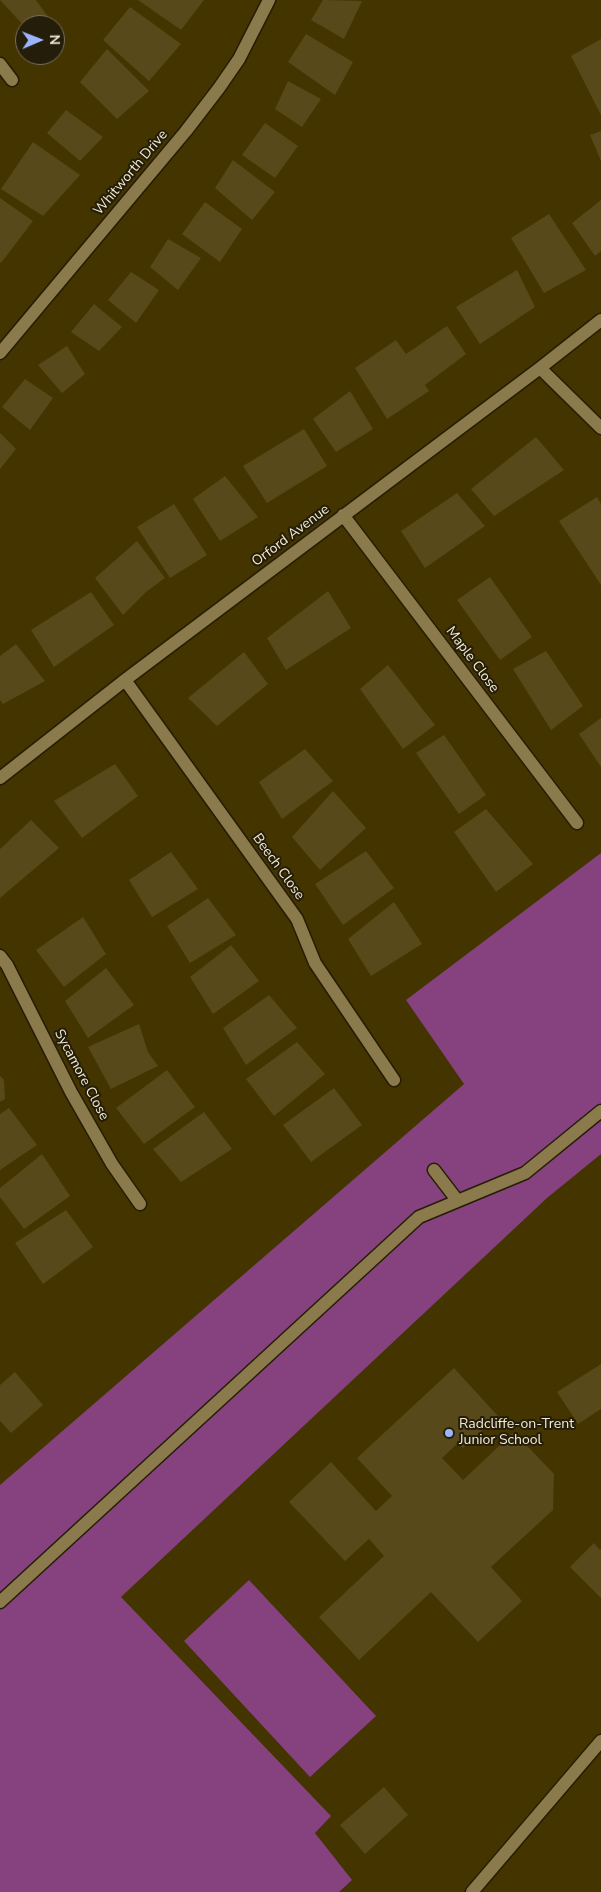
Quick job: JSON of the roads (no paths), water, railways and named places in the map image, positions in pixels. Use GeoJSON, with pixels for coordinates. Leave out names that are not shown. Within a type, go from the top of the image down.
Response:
{"type":"FeatureCollection","features":[{"type":"Feature","properties":{"kind":"street","name":"Whitworth Drive"},"geometry":{"type":"LineString","coordinates":[[0,353],[186,131],[219,88],[239,58],[269,0]]}},
{"type":"Feature","properties":{"kind":"street"},"geometry":{"type":"LineString","coordinates":[[0,64],[12,80]]}},
{"type":"Feature","properties":{"kind":"street","name":"Orford Avenue"},"geometry":{"type":"LineString","coordinates":[[0,778],[125,680],[601,320]]}},
{"type":"Feature","properties":{"kind":"street"},"geometry":{"type":"LineString","coordinates":[[540,368],[601,428]]}},
{"type":"Feature","properties":{"kind":"street","name":"Maple Close"},"geometry":{"type":"LineString","coordinates":[[343,515],[577,823]]}},
{"type":"Feature","properties":{"kind":"street","name":"Beech Close"},"geometry":{"type":"LineString","coordinates":[[125,680],[297,919],[316,963],[394,1080]]}},
{"type":"Feature","properties":{"kind":"street","name":"Sycamore Close"},"geometry":{"type":"LineString","coordinates":[[0,956],[7,965],[71,1092],[112,1164],[140,1204]]}},
{"type":"Feature","properties":{"kind":"street"},"geometry":{"type":"LineString","coordinates":[[0,1602],[419,1217],[525,1173],[601,1111]]}},
{"type":"Feature","properties":{"kind":"street"},"geometry":{"type":"LineString","coordinates":[[434,1170],[457,1200]]}},
{"type":"Feature","properties":{"kind":"street"},"geometry":{"type":"LineString","coordinates":[[472,1892],[601,1741]]}},
{"type":"Feature","properties":{"kind":"place","name":"Radcliffe-on-Trent Junior School"},"geometry":{"type":"Point","coordinates":[449,1433]}}]}
